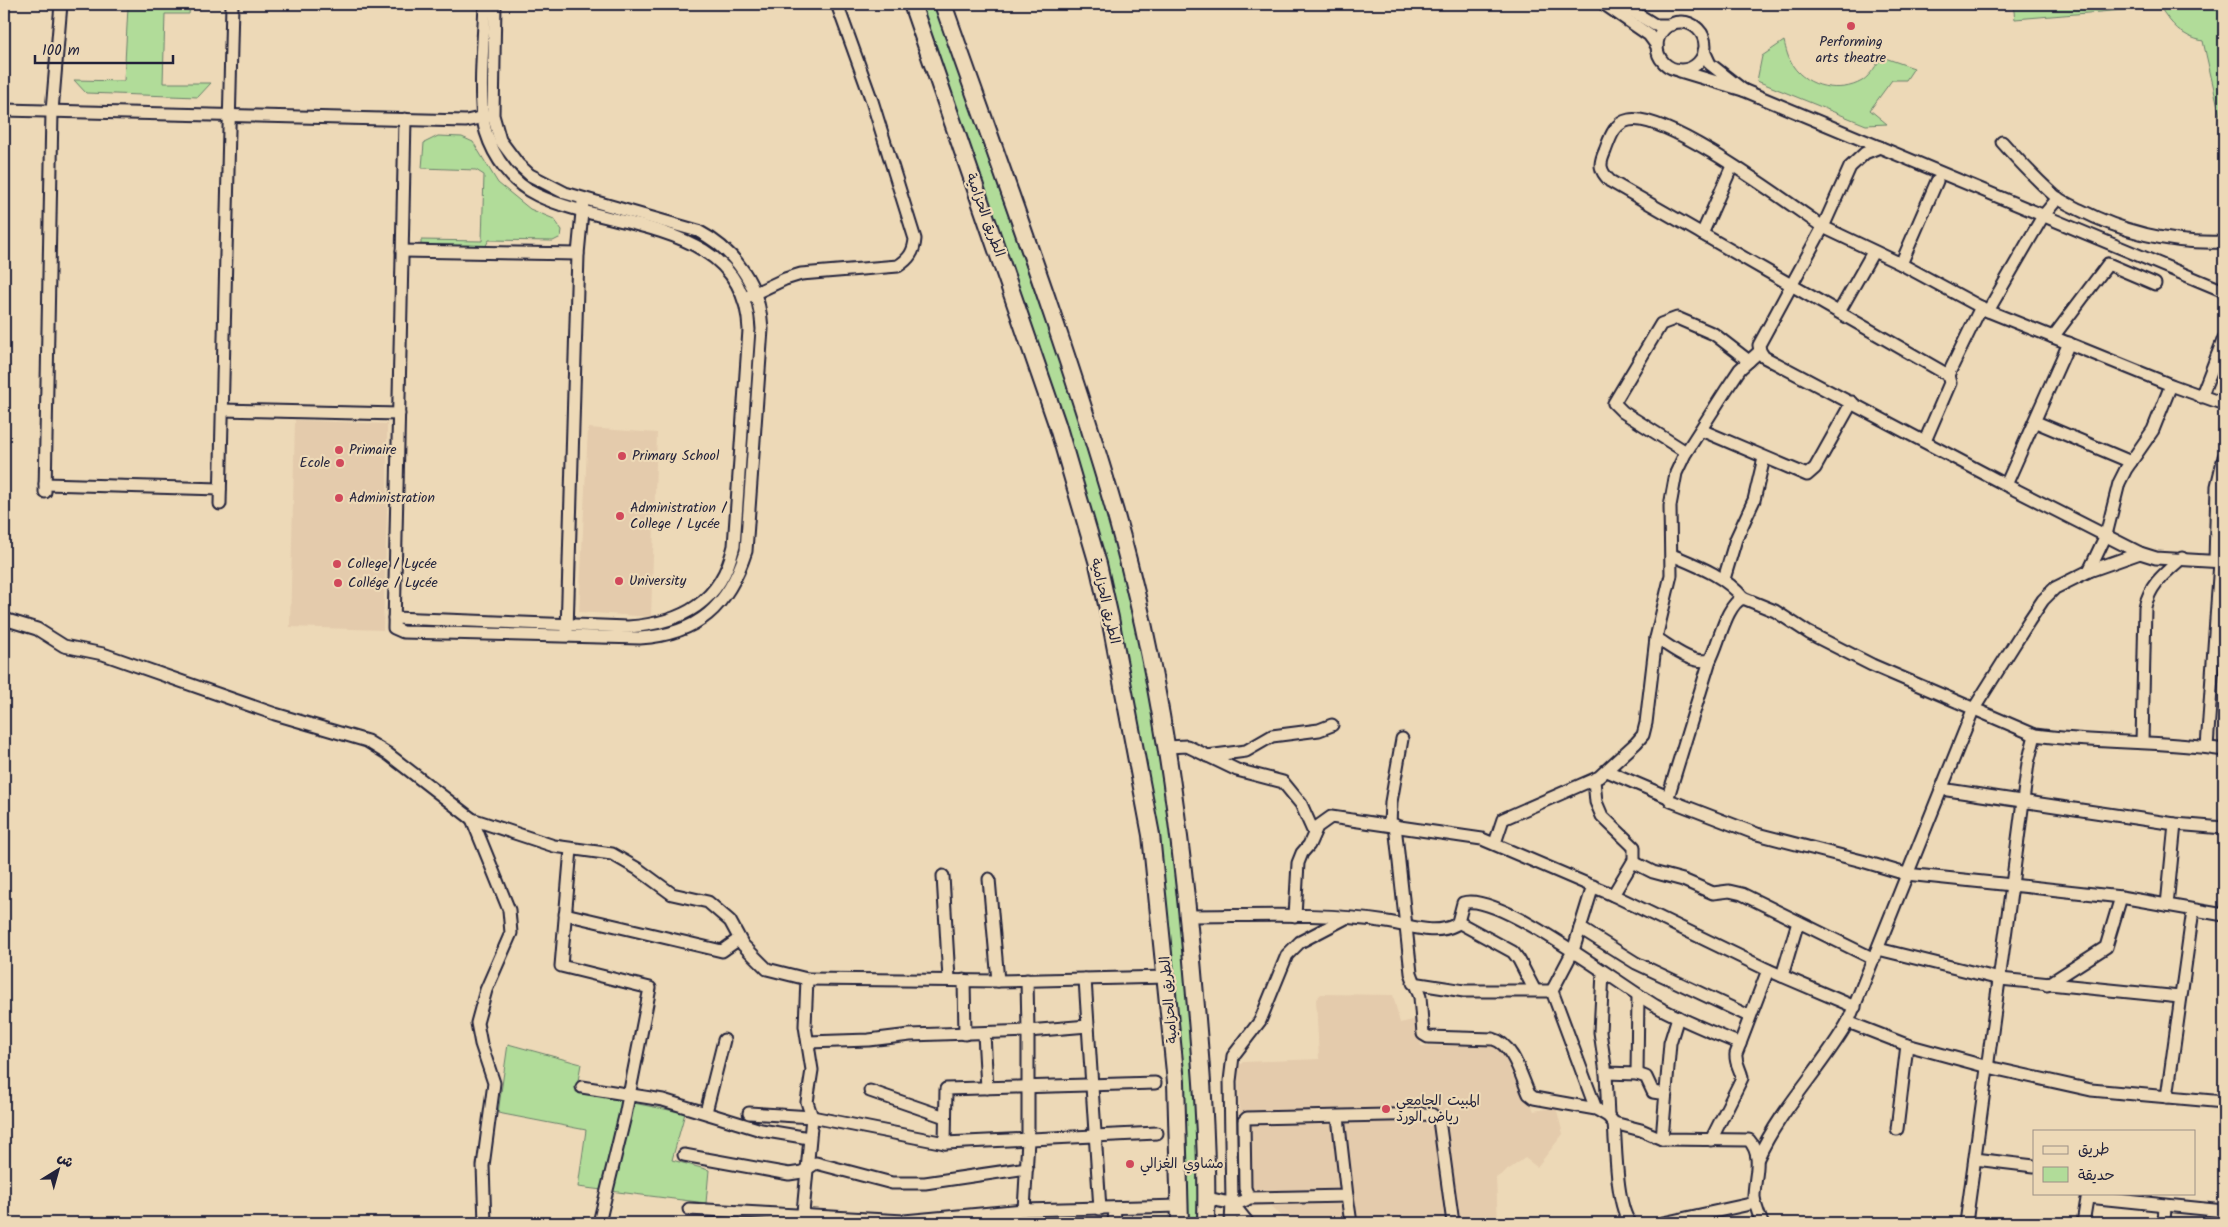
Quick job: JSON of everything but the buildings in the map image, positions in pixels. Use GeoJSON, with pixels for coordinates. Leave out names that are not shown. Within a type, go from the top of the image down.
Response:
{"type":"FeatureCollection","features":[{"type":"Feature","properties":{"kind":"highway","name":"الطريق الحزامية"},"geometry":{"type":"LineString","coordinates":[[912,4],[1039,370],[1098,564],[1151,835],[1167,977],[1176,1082],[1180,1223]]}},
{"type":"Feature","properties":{"kind":"highway","name":"الطريق الحزامية"},"geometry":{"type":"LineString","coordinates":[[943,4],[1072,378],[1115,514],[1137,602],[1167,747],[1189,916],[1204,1093],[1206,1223]]}},
{"type":"Feature","properties":{"kind":"street"},"geometry":{"type":"LineString","coordinates":[[61,4],[52,111],[45,488],[220,489]]}},
{"type":"Feature","properties":{"kind":"street"},"geometry":{"type":"LineString","coordinates":[[220,504],[232,4]]}},
{"type":"Feature","properties":{"kind":"street"},"geometry":{"type":"LineString","coordinates":[[405,120],[394,618],[567,630],[640,638],[664,636],[684,630],[697,623],[714,608],[736,578],[746,551],[762,329],[761,315],[750,295],[748,278],[732,255],[710,238],[698,231],[583,204],[546,185],[524,170],[500,140],[488,116],[485,4]]}},
{"type":"Feature","properties":{"kind":"street"},"geometry":{"type":"LineString","coordinates":[[488,116],[495,4]]}},
{"type":"Feature","properties":{"kind":"street"},"geometry":{"type":"LineString","coordinates":[[750,295],[785,278],[801,274],[898,266],[904,262],[914,249],[915,238],[875,110],[837,4]]}},
{"type":"Feature","properties":{"kind":"street"},"geometry":{"type":"LineString","coordinates":[[1604,4],[1649,35],[1657,46],[1662,61],[1676,69],[1743,90],[2224,291]]}},
{"type":"Feature","properties":{"kind":"street"},"geometry":{"type":"LineString","coordinates":[[1621,4],[1655,25],[1687,23],[1696,28],[1703,37],[1704,51],[1710,64],[1743,90]]}},
{"type":"Feature","properties":{"kind":"street"},"geometry":{"type":"LineString","coordinates":[[1657,46],[1660,36],[1671,24]]}},
{"type":"Feature","properties":{"kind":"street"},"geometry":{"type":"LineString","coordinates":[[1676,69],[1686,69],[1696,65],[1704,51]]}},
{"type":"Feature","properties":{"kind":"street"},"geometry":{"type":"LineString","coordinates":[[4,110],[466,121],[488,116]]}},
{"type":"Feature","properties":{"kind":"street"},"geometry":{"type":"LineString","coordinates":[[1948,375],[1610,181],[1600,169],[1600,161],[1613,130],[1620,123],[1628,120],[1646,120],[1678,133],[1823,226],[1872,252],[1901,264],[1984,309],[2201,397],[2224,404]]}},
{"type":"Feature","properties":{"kind":"street"},"geometry":{"type":"LineString","coordinates":[[2002,142],[2058,198],[2125,230],[2170,240],[2200,243],[2224,242]]}},
{"type":"Feature","properties":{"kind":"street"},"geometry":{"type":"LineString","coordinates":[[1880,147],[1864,153],[1850,167],[1823,226],[1759,345],[1764,357],[2006,485],[2140,553],[2156,558],[2182,558],[2220,562]]}},
{"type":"Feature","properties":{"kind":"street"},"geometry":{"type":"LineString","coordinates":[[1702,234],[1732,166]]}},
{"type":"Feature","properties":{"kind":"street"},"geometry":{"type":"LineString","coordinates":[[1901,264],[1937,181]]}},
{"type":"Feature","properties":{"kind":"street"},"geometry":{"type":"LineString","coordinates":[[1925,441],[1950,383],[1948,375],[1984,309],[2044,216],[2058,198]]}},
{"type":"Feature","properties":{"kind":"street"},"geometry":{"type":"LineString","coordinates":[[567,630],[578,254],[583,204]]}},
{"type":"Feature","properties":{"kind":"street"},"geometry":{"type":"LineString","coordinates":[[402,251],[578,254]]}},
{"type":"Feature","properties":{"kind":"street"},"geometry":{"type":"LineString","coordinates":[[1839,312],[1872,252]]}},
{"type":"Feature","properties":{"kind":"street"},"geometry":{"type":"LineString","coordinates":[[2053,337],[2108,264],[2155,284]]}},
{"type":"Feature","properties":{"kind":"street"},"geometry":{"type":"LineString","coordinates":[[1686,452],[1623,412],[1614,403],[1661,324],[1677,318],[1728,342],[1749,361]]}},
{"type":"Feature","properties":{"kind":"street"},"geometry":{"type":"LineString","coordinates":[[2201,397],[2224,338]]}},
{"type":"Feature","properties":{"kind":"street"},"geometry":{"type":"LineString","coordinates":[[2006,485],[2036,422],[2069,344]]}},
{"type":"Feature","properties":{"kind":"street"},"geometry":{"type":"LineString","coordinates":[[1495,843],[1503,819],[1594,780],[1630,750],[1645,729],[1656,638],[1671,575],[1671,491],[1676,473],[1686,452],[1726,390],[1749,361],[1760,351]]}},
{"type":"Feature","properties":{"kind":"street"},"geometry":{"type":"LineString","coordinates":[[2089,571],[2106,535],[2119,482],[2153,430],[2171,385]]}},
{"type":"Feature","properties":{"kind":"street"},"geometry":{"type":"LineString","coordinates":[[1701,430],[1807,475],[1815,468],[1852,402]]}},
{"type":"Feature","properties":{"kind":"street"},"geometry":{"type":"LineString","coordinates":[[223,410],[399,414]]}},
{"type":"Feature","properties":{"kind":"street"},"geometry":{"type":"LineString","coordinates":[[2036,422],[2131,462]]}},
{"type":"Feature","properties":{"kind":"street"},"geometry":{"type":"LineString","coordinates":[[2207,747],[2219,664],[2220,562],[2217,486],[2224,457]]}},
{"type":"Feature","properties":{"kind":"street"},"geometry":{"type":"LineString","coordinates":[[1724,579],[1736,540],[1754,500],[1764,458]]}},
{"type":"Feature","properties":{"kind":"street"},"geometry":{"type":"LineString","coordinates":[[1762,1223],[1755,1203],[1758,1158],[1769,1133],[1838,1040],[1848,1022],[1973,710],[2043,600],[2055,588],[2089,571],[2140,553]]}},
{"type":"Feature","properties":{"kind":"street"},"geometry":{"type":"LineString","coordinates":[[1672,555],[1724,579],[1743,598],[1775,611],[1809,633],[1872,665],[2035,735],[2207,747],[2224,750]]}},
{"type":"Feature","properties":{"kind":"street"},"geometry":{"type":"LineString","coordinates":[[2142,742],[2145,607],[2148,593],[2155,582],[2182,558]]}},
{"type":"Feature","properties":{"kind":"street"},"geometry":{"type":"LineString","coordinates":[[1668,797],[1710,660],[1717,648],[1732,606],[1743,598]]}},
{"type":"Feature","properties":{"kind":"street"},"geometry":{"type":"LineString","coordinates":[[4,619],[36,629],[64,646],[103,654],[266,711],[367,741],[388,754],[472,819],[571,849],[612,854],[638,869],[672,894],[708,902],[730,921],[749,953],[767,969],[807,979],[1027,980],[1167,977]]}},
{"type":"Feature","properties":{"kind":"street"},"geometry":{"type":"LineString","coordinates":[[1656,638],[1691,659],[1702,662],[1710,660]]}},
{"type":"Feature","properties":{"kind":"street"},"geometry":{"type":"LineString","coordinates":[[1207,756],[1246,751],[1272,736],[1319,730],[1332,725]]}},
{"type":"Feature","properties":{"kind":"street"},"geometry":{"type":"LineString","coordinates":[[1966,1223],[2028,762],[2035,735]]}},
{"type":"Feature","properties":{"kind":"street"},"geometry":{"type":"LineString","coordinates":[[1402,739],[1391,802],[1392,825],[1413,983],[1420,997],[1424,1035],[1497,1040],[1508,1049],[1529,1094],[1534,1098],[1596,1109],[1611,1119],[1662,1139],[1749,1140],[1754,1146],[1758,1158]]}},
{"type":"Feature","properties":{"kind":"street"},"geometry":{"type":"LineString","coordinates":[[1167,747],[1187,746],[1238,770],[1283,782],[1301,804],[1314,833]]}},
{"type":"Feature","properties":{"kind":"street"},"geometry":{"type":"LineString","coordinates":[[1607,770],[1668,797],[1672,801],[1757,834],[1906,874],[2121,897],[2224,915]]}},
{"type":"Feature","properties":{"kind":"street"},"geometry":{"type":"LineString","coordinates":[[1594,780],[1598,808],[1609,824],[1632,843],[1635,851],[1633,862],[1613,895]]}},
{"type":"Feature","properties":{"kind":"street"},"geometry":{"type":"LineString","coordinates":[[1940,789],[2175,824],[2224,828]]}},
{"type":"Feature","properties":{"kind":"street"},"geometry":{"type":"LineString","coordinates":[[1295,916],[1298,863],[1314,833],[1324,821],[1331,817],[1482,838],[1613,895],[1768,970],[1855,1007]]}},
{"type":"Feature","properties":{"kind":"street"},"geometry":{"type":"LineString","coordinates":[[472,819],[509,910],[511,924],[508,942],[486,990],[477,1022],[481,1044],[494,1083],[483,1166],[485,1223]]}},
{"type":"Feature","properties":{"kind":"street"},"geometry":{"type":"LineString","coordinates":[[2167,905],[2175,824]]}},
{"type":"Feature","properties":{"kind":"street"},"geometry":{"type":"LineString","coordinates":[[571,849],[561,966],[650,988],[629,1094],[599,1223]]}},
{"type":"Feature","properties":{"kind":"street"},"geometry":{"type":"LineString","coordinates":[[1633,862],[1653,872],[1692,883],[1714,893],[1729,891],[1742,894],[1798,922],[1876,954],[2000,979],[2180,997]]}},
{"type":"Feature","properties":{"kind":"street"},"geometry":{"type":"LineString","coordinates":[[943,876],[949,979]]}},
{"type":"Feature","properties":{"kind":"street"},"geometry":{"type":"LineString","coordinates":[[989,879],[998,980]]}},
{"type":"Feature","properties":{"kind":"street"},"geometry":{"type":"LineString","coordinates":[[1593,886],[1573,951],[1552,991],[1596,1109]]}},
{"type":"Feature","properties":{"kind":"street"},"geometry":{"type":"LineString","coordinates":[[2047,984],[2106,947],[2121,897]]}},
{"type":"Feature","properties":{"kind":"street"},"geometry":{"type":"LineString","coordinates":[[1189,916],[1295,916],[1388,922],[1426,929],[1451,927],[1458,922],[1463,903],[1477,901],[1498,908],[1573,951],[1638,995],[1678,1017],[1740,1044]]}},
{"type":"Feature","properties":{"kind":"street"},"geometry":{"type":"LineString","coordinates":[[2166,1097],[2193,910]]}},
{"type":"Feature","properties":{"kind":"street"},"geometry":{"type":"LineString","coordinates":[[565,914],[722,951],[739,938]]}},
{"type":"Feature","properties":{"kind":"street"},"geometry":{"type":"LineString","coordinates":[[1231,1223],[1230,1081],[1233,1056],[1260,1021],[1287,955],[1300,942],[1345,919]]}},
{"type":"Feature","properties":{"kind":"street"},"geometry":{"type":"LineString","coordinates":[[1458,922],[1512,952],[1519,960],[1534,989]]}},
{"type":"Feature","properties":{"kind":"street"},"geometry":{"type":"LineString","coordinates":[[1782,976],[1798,922]]}},
{"type":"Feature","properties":{"kind":"street"},"geometry":{"type":"LineString","coordinates":[[1580,928],[1644,968],[1749,1016]]}},
{"type":"Feature","properties":{"kind":"street"},"geometry":{"type":"LineString","coordinates":[[1712,1140],[1742,1078],[1741,1071],[1736,1063],[1740,1044],[1768,970]]}},
{"type":"Feature","properties":{"kind":"street"},"geometry":{"type":"LineString","coordinates":[[1604,972],[1600,1032],[1619,1185],[1626,1217],[1630,1223]]}},
{"type":"Feature","properties":{"kind":"street"},"geometry":{"type":"LineString","coordinates":[[802,1220],[812,1117],[806,1102],[812,1070],[805,1026],[807,979]]}},
{"type":"Feature","properties":{"kind":"street"},"geometry":{"type":"LineString","coordinates":[[1086,979],[1100,1209]]}},
{"type":"Feature","properties":{"kind":"street"},"geometry":{"type":"LineString","coordinates":[[964,980],[965,1034]]}},
{"type":"Feature","properties":{"kind":"street"},"geometry":{"type":"LineString","coordinates":[[1024,1210],[1028,1140],[1027,980]]}},
{"type":"Feature","properties":{"kind":"street"},"geometry":{"type":"LineString","coordinates":[[1413,983],[1458,991],[1534,989],[1552,991]]}},
{"type":"Feature","properties":{"kind":"street"},"geometry":{"type":"LineString","coordinates":[[1637,1074],[1638,995]]}},
{"type":"Feature","properties":{"kind":"street"},"geometry":{"type":"LineString","coordinates":[[1662,1139],[1670,1043],[1678,1017]]}},
{"type":"Feature","properties":{"kind":"street"},"geometry":{"type":"LineString","coordinates":[[1848,1022],[1907,1045],[1988,1067],[2091,1090],[2224,1102]]}},
{"type":"Feature","properties":{"kind":"street"},"geometry":{"type":"LineString","coordinates":[[808,1042],[869,1040],[910,1035],[984,1034],[1088,1026]]}},
{"type":"Feature","properties":{"kind":"street"},"geometry":{"type":"LineString","coordinates":[[984,1034],[987,1088]]}},
{"type":"Feature","properties":{"kind":"street"},"geometry":{"type":"LineString","coordinates":[[706,1112],[724,1040]]}},
{"type":"Feature","properties":{"kind":"street"},"geometry":{"type":"LineString","coordinates":[[1897,1129],[1907,1045]]}},
{"type":"Feature","properties":{"kind":"street"},"geometry":{"type":"LineString","coordinates":[[1606,1073],[1637,1074],[1646,1077],[1653,1092],[1666,1094]]}},
{"type":"Feature","properties":{"kind":"street"},"geometry":{"type":"LineString","coordinates":[[945,1143],[946,1089],[1155,1084]]}},
{"type":"Feature","properties":{"kind":"street"},"geometry":{"type":"LineString","coordinates":[[582,1087],[663,1100],[761,1130],[810,1138]]}},
{"type":"Feature","properties":{"kind":"street"},"geometry":{"type":"LineString","coordinates":[[870,1091],[945,1117]]}},
{"type":"Feature","properties":{"kind":"street"},"geometry":{"type":"LineString","coordinates":[[749,1113],[812,1117],[945,1143],[1095,1138],[1157,1133]]}},
{"type":"Feature","properties":{"kind":"street"},"geometry":{"type":"LineString","coordinates":[[1249,1198],[1245,1188],[1245,1119],[1431,1114],[1438,1118],[1453,1223]]}},
{"type":"Feature","properties":{"kind":"street"},"geometry":{"type":"LineString","coordinates":[[1338,1117],[1351,1223]]}},
{"type":"Feature","properties":{"kind":"street"},"geometry":{"type":"LineString","coordinates":[[684,1155],[789,1174],[802,1172],[806,1167],[816,1163],[878,1180],[909,1183],[1027,1168]]}},
{"type":"Feature","properties":{"kind":"street"},"geometry":{"type":"LineString","coordinates":[[1975,1159],[2033,1166]]}},
{"type":"Feature","properties":{"kind":"street"},"geometry":{"type":"LineString","coordinates":[[2083,1223],[2088,1195],[2165,1206],[2224,1211]]}},
{"type":"Feature","properties":{"kind":"street"},"geometry":{"type":"LineString","coordinates":[[1207,1198],[1232,1203],[1245,1201],[1249,1198],[1347,1196]]}},
{"type":"Feature","properties":{"kind":"street"},"geometry":{"type":"LineString","coordinates":[[1232,1203],[1248,1223]]}},
{"type":"Feature","properties":{"kind":"street"},"geometry":{"type":"LineString","coordinates":[[1663,1223],[1755,1203]]}},
{"type":"Feature","properties":{"kind":"street"},"geometry":{"type":"LineString","coordinates":[[689,1209],[802,1220],[904,1222],[1024,1210],[1180,1206]]}},
{"type":"Feature","properties":{"kind":"street"},"geometry":{"type":"LineString","coordinates":[[2164,1223],[2165,1206]]}},
{"type":"Feature","properties":{"kind":"street"},"geometry":{"type":"LineString","coordinates":[[1114,1208],[1114,1223]]}},
{"type":"Feature","properties":{"kind":"shaded area"},"geometry":{"type":"Polygon","coordinates":[[[295,420],[387,424],[387,509],[383,630],[290,627],[295,420]]]}},
{"type":"Feature","properties":{"kind":"shaded area"},"geometry":{"type":"Polygon","coordinates":[[[588,428],[657,433],[651,617],[579,612],[588,428]]]}},
{"type":"Feature","properties":{"kind":"shaded area","name":"المبيت الجامعي رياض الورد"},"geometry":{"type":"Polygon","coordinates":[[[1321,994],[1393,995],[1400,1023],[1417,1019],[1421,1046],[1496,1046],[1504,1051],[1534,1111],[1556,1107],[1563,1134],[1537,1167],[1525,1158],[1496,1178],[1498,1223],[1288,1223],[1271,1205],[1248,1207],[1242,1194],[1238,1067],[1243,1062],[1319,1059],[1316,999],[1321,994]]]}},
{"type":"Feature","properties":{"kind":"green space"},"geometry":{"type":"Polygon","coordinates":[[[112,4],[190,4],[189,14],[165,14],[163,83],[211,83],[198,97],[86,93],[74,80],[124,81],[128,7],[112,4]]]}},
{"type":"Feature","properties":{"kind":"green space"},"geometry":{"type":"Polygon","coordinates":[[[916,4],[934,4],[1066,381],[1124,570],[1173,817],[1199,1124],[1199,1223],[1184,1223],[1180,1077],[1108,587],[916,4]]]}},
{"type":"Feature","properties":{"kind":"green space"},"geometry":{"type":"Polygon","coordinates":[[[2013,4],[2224,4],[2224,120],[2221,120],[2203,41],[2183,33],[2168,19],[2160,7],[2015,19],[2013,4]]]}},
{"type":"Feature","properties":{"kind":"green space"},"geometry":{"type":"Polygon","coordinates":[[[1784,41],[1790,60],[1799,73],[1807,79],[1824,86],[1844,87],[1862,81],[1871,73],[1882,57],[1914,68],[1906,80],[1892,80],[1870,110],[1887,124],[1866,125],[1757,81],[1762,56],[1784,41]]]}},
{"type":"Feature","properties":{"kind":"green space"},"geometry":{"type":"Polygon","coordinates":[[[438,136],[462,137],[473,142],[498,183],[530,209],[554,219],[562,230],[561,237],[553,241],[489,240],[485,247],[421,246],[421,240],[482,241],[484,175],[476,170],[422,168],[424,143],[438,136]]]}},
{"type":"Feature","properties":{"kind":"green space"},"geometry":{"type":"Polygon","coordinates":[[[508,1044],[581,1064],[576,1092],[685,1113],[672,1160],[709,1170],[706,1203],[578,1187],[586,1130],[498,1113],[508,1044]]]}},
{"type":"Feature","properties":{"kind":"place","name":"Performing arts theatre"},"geometry":{"type":"Point","coordinates":[1851,26]}},
{"type":"Feature","properties":{"kind":"place","name":"Primaire"},"geometry":{"type":"Point","coordinates":[339,450]}},
{"type":"Feature","properties":{"kind":"place","name":"Primary School"},"geometry":{"type":"Point","coordinates":[622,456]}},
{"type":"Feature","properties":{"kind":"place","name":"Ecole"},"geometry":{"type":"Point","coordinates":[340,463]}},
{"type":"Feature","properties":{"kind":"place","name":"Administration"},"geometry":{"type":"Point","coordinates":[339,498]}},
{"type":"Feature","properties":{"kind":"place","name":"Administration / College / Lycée"},"geometry":{"type":"Point","coordinates":[620,516]}},
{"type":"Feature","properties":{"kind":"place","name":"College / Lycée"},"geometry":{"type":"Point","coordinates":[337,564]}},
{"type":"Feature","properties":{"kind":"place","name":"University"},"geometry":{"type":"Point","coordinates":[619,581]}},
{"type":"Feature","properties":{"kind":"place","name":"Collége / Lycée"},"geometry":{"type":"Point","coordinates":[338,583]}},
{"type":"Feature","properties":{"kind":"place","name":"المبيت الجامعي رياض الورد"},"geometry":{"type":"Point","coordinates":[1386,1109]}},
{"type":"Feature","properties":{"kind":"place","name":"مشاوي الغزالي"},"geometry":{"type":"Point","coordinates":[1130,1164]}}]}
